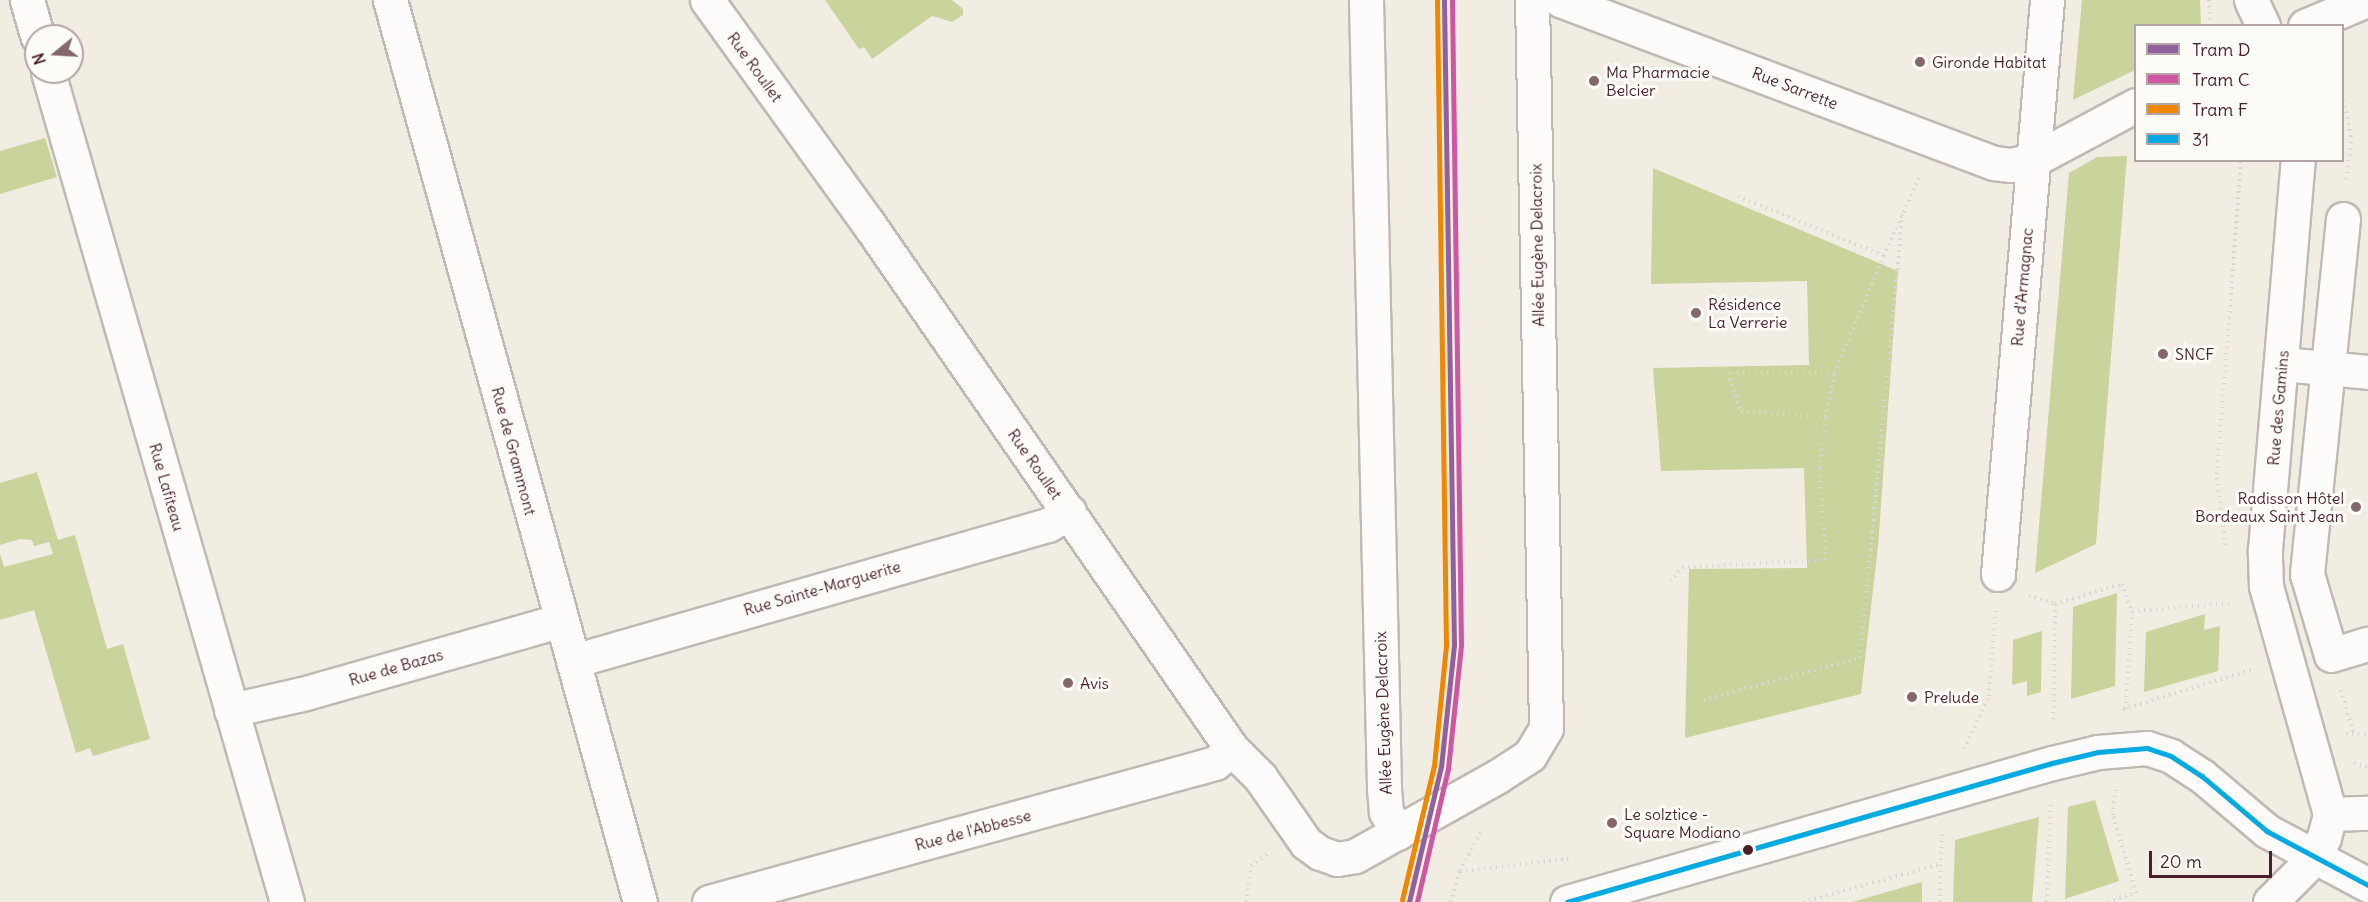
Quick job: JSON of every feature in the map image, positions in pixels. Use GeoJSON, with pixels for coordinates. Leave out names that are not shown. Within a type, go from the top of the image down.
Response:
{"type":"FeatureCollection","features":[{"type":"Feature","properties":{"kind":"street"},"geometry":{"type":"LineString","coordinates":[[27,0],[34,24]]}},
{"type":"Feature","properties":{"kind":"street","name":"Rue de Grammont"},"geometry":{"type":"LineString","coordinates":[[390,0],[640,902]]}},
{"type":"Feature","properties":{"kind":"street","name":"Rue Roullet"},"geometry":{"type":"LineString","coordinates":[[707,0],[1069,512],[1232,749],[1260,777],[1306,843],[1320,853],[1337,859],[1355,856],[1398,833]]}},
{"type":"Feature","properties":{"kind":"street","name":"Allée Eugène Delacroix"},"geometry":{"type":"LineString","coordinates":[[1366,0],[1384,789],[1386,812],[1398,833],[1530,755],[1546,728],[1532,0]]}},
{"type":"Feature","properties":{"kind":"street","name":"Rue Sarrette"},"geometry":{"type":"LineString","coordinates":[[1560,0],[1994,163],[2011,165],[2033,160]]}},
{"type":"Feature","properties":{"kind":"street","name":"Rue d'Armagnac"},"geometry":{"type":"LineString","coordinates":[[1998,574],[2047,0]]}},
{"type":"Feature","properties":{"kind":"street"},"geometry":{"type":"LineString","coordinates":[[2252,0],[2262,24]]}},
{"type":"Feature","properties":{"kind":"street"},"geometry":{"type":"LineString","coordinates":[[2311,24],[2367,0]]}},
{"type":"Feature","properties":{"kind":"street","name":"Rue Lafiteau"},"geometry":{"type":"LineString","coordinates":[[51,84],[287,902]]}},
{"type":"Feature","properties":{"kind":"street"},"geometry":{"type":"LineString","coordinates":[[2033,160],[2134,106]]}},
{"type":"Feature","properties":{"kind":"street","name":"Rue des Gamins"},"geometry":{"type":"LineString","coordinates":[[2298,162],[2265,550],[2266,586],[2330,814]]}},
{"type":"Feature","properties":{"kind":"street"},"geometry":{"type":"LineString","coordinates":[[2343,219],[2307,574],[2331,655],[2368,644]]}},
{"type":"Feature","properties":{"kind":"street"},"geometry":{"type":"LineString","coordinates":[[2282,364],[2368,372]]}},
{"type":"Feature","properties":{"kind":"street","name":"Rue Sainte-Marguerite"},"geometry":{"type":"LineString","coordinates":[[573,661],[1048,525],[1069,512]]}},
{"type":"Feature","properties":{"kind":"street","name":"Rue de Bazas"},"geometry":{"type":"LineString","coordinates":[[231,710],[561,620]]}},
{"type":"Feature","properties":{"kind":"street"},"geometry":{"type":"LineString","coordinates":[[1567,902],[1948,791],[2098,752],[2147,748],[2171,756],[2202,776],[2267,831],[2313,859],[2368,885]]}},
{"type":"Feature","properties":{"kind":"street","name":"Rue de l'Abbesse"},"geometry":{"type":"LineString","coordinates":[[709,902],[1215,763],[1232,749]]}},
{"type":"Feature","properties":{"kind":"street"},"geometry":{"type":"LineString","coordinates":[[2270,902],[2295,881],[2313,859],[2324,837],[2330,814],[2368,813]]}},
{"type":"Feature","properties":{"kind":"path"},"geometry":{"type":"LineString","coordinates":[[2209,0],[2211,24]]}},
{"type":"Feature","properties":{"kind":"path"},"geometry":{"type":"LineString","coordinates":[[2343,219],[2351,136],[2344,99]]}},
{"type":"Feature","properties":{"kind":"path"},"geometry":{"type":"LineString","coordinates":[[1670,581],[1682,567],[1825,560],[1820,468],[1834,373],[1932,140]]}},
{"type":"Feature","properties":{"kind":"path"},"geometry":{"type":"LineString","coordinates":[[2226,555],[2217,474],[2241,162]]}},
{"type":"Feature","properties":{"kind":"path"},"geometry":{"type":"LineString","coordinates":[[1738,196],[1884,256]]}},
{"type":"Feature","properties":{"kind":"path"},"geometry":{"type":"LineString","coordinates":[[1704,700],[1860,658],[1903,213]]}},
{"type":"Feature","properties":{"kind":"path"},"geometry":{"type":"LineString","coordinates":[[1826,417],[1741,412],[1728,373],[1834,373]]}},
{"type":"Feature","properties":{"kind":"path"},"geometry":{"type":"LineString","coordinates":[[1940,902],[1942,813],[1948,791],[1989,696],[1998,574]]}},
{"type":"Feature","properties":{"kind":"path"},"geometry":{"type":"LineString","coordinates":[[2055,604],[2122,584],[2132,611],[2233,603]]}},
{"type":"Feature","properties":{"kind":"path"},"geometry":{"type":"LineString","coordinates":[[2115,711],[2252,669],[2255,680]]}},
{"type":"Feature","properties":{"kind":"path"},"geometry":{"type":"LineString","coordinates":[[2053,728],[2063,726]]}},
{"type":"Feature","properties":{"kind":"path"},"geometry":{"type":"LineString","coordinates":[[2311,744],[2354,732],[2368,735]]}},
{"type":"Feature","properties":{"kind":"path"},"geometry":{"type":"LineString","coordinates":[[1460,871],[1576,859]]}},
{"type":"Feature","properties":{"kind":"path"},"geometry":{"type":"LineString","coordinates":[[1803,902],[1941,864]]}},
{"type":"Feature","properties":{"kind":"green space"},"geometry":{"type":"Polygon","coordinates":[[[825,0],[952,0],[963,9],[963,15],[952,22],[932,16],[872,59],[864,47],[859,49],[825,0]]]}},
{"type":"Feature","properties":{"kind":"green space"},"geometry":{"type":"Polygon","coordinates":[[[2082,0],[2200,0],[2201,24],[2134,24],[2134,70],[2073,100],[2082,0]]]}},
{"type":"Feature","properties":{"kind":"green space"},"geometry":{"type":"Polygon","coordinates":[[[45,138],[57,177],[0,194],[0,151],[45,138]]]}},
{"type":"Feature","properties":{"kind":"green space"},"geometry":{"type":"Polygon","coordinates":[[[2127,156],[2096,544],[2035,573],[2069,173],[2097,157],[2127,156]]]}},
{"type":"Feature","properties":{"kind":"green space"},"geometry":{"type":"Polygon","coordinates":[[[1653,168],[1898,271],[1878,546],[1861,694],[1685,738],[1689,569],[1807,568],[1804,468],[1661,471],[1653,368],[1809,365],[1807,281],[1651,284],[1653,168]]]}},
{"type":"Feature","properties":{"kind":"green space"},"geometry":{"type":"Polygon","coordinates":[[[37,472],[58,540],[75,535],[107,649],[123,644],[150,739],[93,756],[90,748],[76,753],[34,610],[0,620],[0,554],[4,567],[53,554],[49,542],[34,546],[32,540],[20,539],[0,545],[0,483],[37,472]]]}},
{"type":"Feature","properties":{"kind":"green space"},"geometry":{"type":"Polygon","coordinates":[[[2117,593],[2115,686],[2071,699],[2073,607],[2117,593]]]}},
{"type":"Feature","properties":{"kind":"green space"},"geometry":{"type":"Polygon","coordinates":[[[2205,614],[2204,630],[2220,626],[2218,671],[2144,692],[2146,632],[2205,614]]]}},
{"type":"Feature","properties":{"kind":"green space"},"geometry":{"type":"Polygon","coordinates":[[[2042,631],[2041,692],[2027,696],[2027,681],[2012,685],[2013,640],[2042,631]]]}},
{"type":"Feature","properties":{"kind":"green space"},"geometry":{"type":"Polygon","coordinates":[[[2095,800],[2119,881],[2065,899],[2068,807],[2095,800]]]}},
{"type":"Feature","properties":{"kind":"green space"},"geometry":{"type":"Polygon","coordinates":[[[2039,817],[2032,902],[1953,902],[1955,840],[2039,817]]]}},
{"type":"Feature","properties":{"kind":"green space"},"geometry":{"type":"Polygon","coordinates":[[[1922,882],[1922,902],[1852,902],[1922,882]]]}},
{"type":"Feature","properties":{"kind":"tram line","name":"F"},"geometry":{"type":"LineString","coordinates":[[1402,900],[1434,766],[1446,646],[1437,0]]}},
{"type":"Feature","properties":{"kind":"tram line","name":"D"},"geometry":{"type":"LineString","coordinates":[[1409,902],[1441,767],[1454,646],[1444,0]]}},
{"type":"Feature","properties":{"kind":"tram line","name":"C"},"geometry":{"type":"LineString","coordinates":[[1417,902],[1448,769],[1461,646],[1452,0]]}},
{"type":"Feature","properties":{"kind":"transit line","name":"31"},"geometry":{"type":"LineString","coordinates":[[1567,902],[2052,763],[2098,752],[2147,748],[2171,756],[2202,776],[2267,831],[2368,885]]}},
{"type":"Feature","properties":{"kind":"place","name":"Gironde Habitat"},"geometry":{"type":"Point","coordinates":[1920,62]}},
{"type":"Feature","properties":{"kind":"place","name":"Ma Pharmacie Belcier"},"geometry":{"type":"Point","coordinates":[1594,81]}},
{"type":"Feature","properties":{"kind":"place","name":"Résidence La Verrerie"},"geometry":{"type":"Point","coordinates":[1696,313]}},
{"type":"Feature","properties":{"kind":"place","name":"SNCF"},"geometry":{"type":"Point","coordinates":[2163,354]}},
{"type":"Feature","properties":{"kind":"place","name":"Radisson Hôtel Bordeaux Saint Jean"},"geometry":{"type":"Point","coordinates":[2356,507]}},
{"type":"Feature","properties":{"kind":"place","name":"Avis"},"geometry":{"type":"Point","coordinates":[1068,683]}},
{"type":"Feature","properties":{"kind":"place","name":"Prelude"},"geometry":{"type":"Point","coordinates":[1912,697]}},
{"type":"Feature","properties":{"kind":"place","name":"Le solztice - Square Modiano"},"geometry":{"type":"Point","coordinates":[1612,823]}}]}
